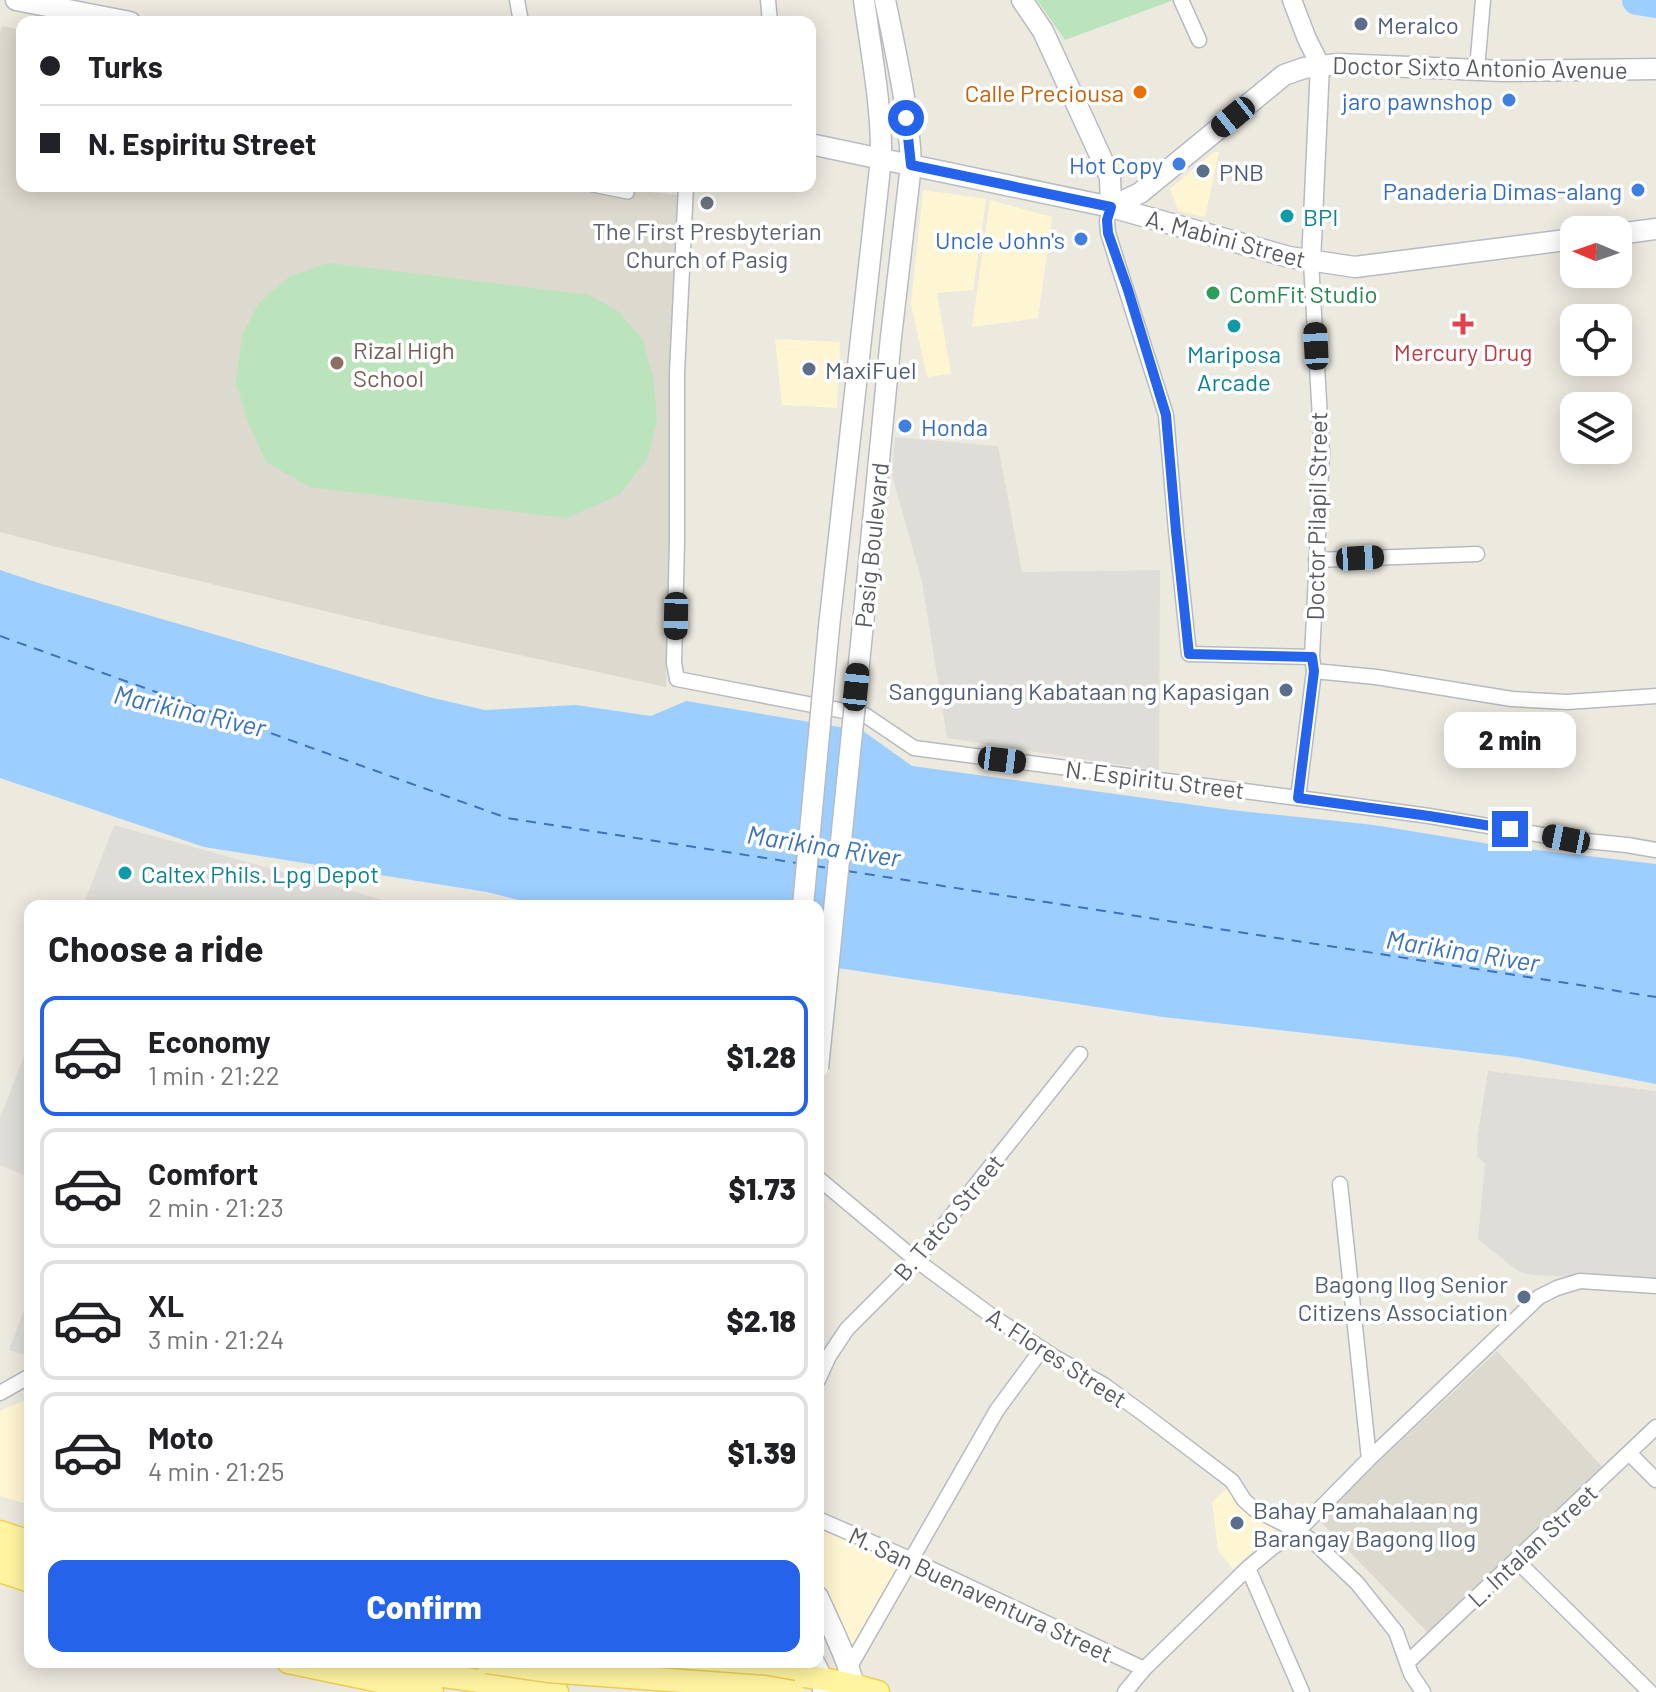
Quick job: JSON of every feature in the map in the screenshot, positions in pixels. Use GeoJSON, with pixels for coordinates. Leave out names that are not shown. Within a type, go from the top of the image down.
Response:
{"type":"FeatureCollection","features":[{"type":"Feature","properties":{"kind":"main road"},"geometry":{"type":"LineString","coordinates":[[16,0],[99,16]]}},
{"type":"Feature","properties":{"kind":"main road","name":"Pasig Boulevard"},"geometry":{"type":"LineString","coordinates":[[804,900],[829,627],[881,159],[882,141],[864,0]]}},
{"type":"Feature","properties":{"kind":"main road","name":"Pasig Boulevard"},"geometry":{"type":"LineString","coordinates":[[824,1009],[911,165],[902,92],[885,0]]}},
{"type":"Feature","properties":{"kind":"main road"},"geometry":{"type":"LineString","coordinates":[[1022,0],[1043,31],[1110,177],[1111,207]]}},
{"type":"Feature","properties":{"kind":"main road","name":"Doctor Sixto Antonio Avenue"},"geometry":{"type":"LineString","coordinates":[[1111,207],[1140,193],[1284,75],[1304,68],[1338,64],[1477,69],[1656,69]]}},
{"type":"Feature","properties":{"kind":"main road","name":"A. Mabini Street"},"geometry":{"type":"LineString","coordinates":[[816,145],[1111,207],[1311,262],[1355,267],[1560,241]]}},
{"type":"Feature","properties":{"kind":"main road"},"geometry":{"type":"LineString","coordinates":[[1632,232],[1656,229]]}},
{"type":"Feature","properties":{"kind":"main road"},"geometry":{"type":"LineString","coordinates":[[0,1519],[24,1526]]}},
{"type":"Feature","properties":{"kind":"main road"},"geometry":{"type":"LineString","coordinates":[[0,1532],[24,1540]]}},
{"type":"Feature","properties":{"kind":"main road"},"geometry":{"type":"LineString","coordinates":[[0,1553],[24,1561]]}},
{"type":"Feature","properties":{"kind":"main road"},"geometry":{"type":"LineString","coordinates":[[0,1571],[24,1579]]}},
{"type":"Feature","properties":{"kind":"main road"},"geometry":{"type":"LineString","coordinates":[[824,1612],[853,1682]]}},
{"type":"Feature","properties":{"kind":"main road"},"geometry":{"type":"LineString","coordinates":[[317,1668],[432,1692]]}},
{"type":"Feature","properties":{"kind":"main road"},"geometry":{"type":"LineString","coordinates":[[398,1668],[557,1692]]}},
{"type":"Feature","properties":{"kind":"main road"},"geometry":{"type":"LineString","coordinates":[[528,1668],[765,1687],[793,1692]]}},
{"type":"Feature","properties":{"kind":"main road"},"geometry":{"type":"LineString","coordinates":[[625,1692],[627,1668]]}},
{"type":"Feature","properties":{"kind":"main road"},"geometry":{"type":"LineString","coordinates":[[717,1668],[853,1682],[878,1692]]}},
{"type":"Feature","properties":{"kind":"street"},"geometry":{"type":"LineString","coordinates":[[1181,0],[1199,40]]}},
{"type":"Feature","properties":{"kind":"street","name":"Doctor Pilapil Street"},"geometry":{"type":"LineString","coordinates":[[1292,0],[1320,65],[1311,262],[1322,453],[1313,664],[1298,798]]}},
{"type":"Feature","properties":{"kind":"street"},"geometry":{"type":"LineString","coordinates":[[1477,69],[1483,0]]}},
{"type":"Feature","properties":{"kind":"street"},"geometry":{"type":"LineString","coordinates":[[623,192],[628,193]]}},
{"type":"Feature","properties":{"kind":"street","name":"N. Espiritu Street"},"geometry":{"type":"LineString","coordinates":[[686,192],[677,373],[674,663],[677,679],[865,715],[914,748],[1429,816],[1566,839],[1656,850]]}},
{"type":"Feature","properties":{"kind":"street"},"geometry":{"type":"LineString","coordinates":[[1111,207],[1107,220],[1108,233],[1166,415],[1189,654],[1313,664],[1512,699],[1567,702],[1656,696]]}},
{"type":"Feature","properties":{"kind":"street"},"geometry":{"type":"LineString","coordinates":[[1316,560],[1477,554]]}},
{"type":"Feature","properties":{"kind":"street","name":"B. Tatco Street"},"geometry":{"type":"LineString","coordinates":[[824,1367],[847,1329],[916,1260],[1080,1054]]}},
{"type":"Feature","properties":{"kind":"street","name":"A. Flores Street"},"geometry":{"type":"LineString","coordinates":[[824,1183],[916,1260],[989,1314],[1104,1385],[1145,1415],[1232,1481],[1254,1509],[1315,1543],[1357,1583],[1396,1632],[1411,1674],[1423,1692]]}},
{"type":"Feature","properties":{"kind":"street"},"geometry":{"type":"LineString","coordinates":[[1340,1184],[1369,1459]]}},
{"type":"Feature","properties":{"kind":"street"},"geometry":{"type":"LineString","coordinates":[[1125,1692],[1144,1669],[1248,1568],[1298,1531],[1539,1297],[1580,1281],[1656,1286]]}},
{"type":"Feature","properties":{"kind":"street"},"geometry":{"type":"LineString","coordinates":[[853,1682],[910,1559],[997,1410],[1042,1349]]}},
{"type":"Feature","properties":{"kind":"street"},"geometry":{"type":"LineString","coordinates":[[0,1393],[24,1379]]}},
{"type":"Feature","properties":{"kind":"street","name":"L. Intalan Street"},"geometry":{"type":"LineString","coordinates":[[1408,1662],[1656,1427]]}},
{"type":"Feature","properties":{"kind":"street"},"geometry":{"type":"LineString","coordinates":[[1629,1453],[1656,1480]]}},
{"type":"Feature","properties":{"kind":"street","name":"M. San Buenaventura Street"},"geometry":{"type":"LineString","coordinates":[[824,1522],[1144,1669]]}},
{"type":"Feature","properties":{"kind":"street"},"geometry":{"type":"LineString","coordinates":[[1516,1560],[1644,1690]]}},
{"type":"Feature","properties":{"kind":"street"},"geometry":{"type":"LineString","coordinates":[[1248,1568],[1302,1692]]}},
{"type":"Feature","properties":{"kind":"shaded area","name":"Rizal High School"},"geometry":{"type":"Polygon","coordinates":[[[2,26],[16,29],[16,192],[650,192],[678,195],[666,687],[400,629],[0,532],[2,26]]]}},
{"type":"Feature","properties":{"kind":"shaded area","name":"PNB"},"geometry":{"type":"Polygon","coordinates":[[[1214,152],[1219,152],[1205,217],[1179,211],[1170,189],[1214,152]]]}},
{"type":"Feature","properties":{"kind":"shaded area"},"geometry":{"type":"Polygon","coordinates":[[[923,190],[986,199],[973,290],[937,293],[951,374],[927,377],[911,304],[923,190]]]}},
{"type":"Feature","properties":{"kind":"shaded area"},"geometry":{"type":"Polygon","coordinates":[[[990,200],[1052,217],[1038,318],[972,327],[990,200]]]}},
{"type":"Feature","properties":{"kind":"shaded area"},"geometry":{"type":"Polygon","coordinates":[[[775,339],[840,342],[837,408],[782,405],[775,339]]]}},
{"type":"Feature","properties":{"kind":"shaded area"},"geometry":{"type":"Polygon","coordinates":[[[895,437],[998,446],[1022,572],[1160,570],[1159,771],[947,738],[922,582],[892,475],[895,437]]]}},
{"type":"Feature","properties":{"kind":"shaded area"},"geometry":{"type":"Polygon","coordinates":[[[114,825],[383,900],[85,900],[114,825]]]}},
{"type":"Feature","properties":{"kind":"shaded area"},"geometry":{"type":"Polygon","coordinates":[[[24,1056],[24,1175],[0,1165],[0,1118],[24,1056]]]}},
{"type":"Feature","properties":{"kind":"shaded area"},"geometry":{"type":"Polygon","coordinates":[[[1488,1071],[1656,1091],[1656,1281],[1519,1272],[1478,1239],[1485,1164],[1477,1156],[1478,1133],[1488,1071]]]}},
{"type":"Feature","properties":{"kind":"shaded area"},"geometry":{"type":"Polygon","coordinates":[[[24,1310],[24,1355],[9,1350],[24,1310]]]}},
{"type":"Feature","properties":{"kind":"shaded area"},"geometry":{"type":"Polygon","coordinates":[[[1497,1351],[1604,1469],[1430,1635],[1318,1519],[1497,1351]]]}},
{"type":"Feature","properties":{"kind":"shaded area"},"geometry":{"type":"Polygon","coordinates":[[[24,1401],[24,1503],[0,1496],[0,1411],[24,1401]]]}},
{"type":"Feature","properties":{"kind":"shaded area"},"geometry":{"type":"Polygon","coordinates":[[[1229,1487],[1274,1530],[1233,1569],[1218,1550],[1212,1502],[1229,1487]]]}},
{"type":"Feature","properties":{"kind":"shaded area"},"geometry":{"type":"Polygon","coordinates":[[[824,1532],[899,1564],[855,1649],[845,1647],[824,1594],[824,1532]]]}},
{"type":"Feature","properties":{"kind":"green space"},"geometry":{"type":"Polygon","coordinates":[[[1037,0],[1174,0],[1065,40],[1037,0]]]}},
{"type":"Feature","properties":{"kind":"green space"},"geometry":{"type":"Polygon","coordinates":[[[328,263],[589,295],[619,312],[643,340],[654,381],[657,422],[647,459],[620,494],[567,518],[310,487],[266,462],[248,422],[236,382],[242,335],[259,303],[290,276],[328,263]]]}},
{"type":"Feature","properties":{"kind":"water","name":"Marikina River"},"geometry":{"type":"Polygon","coordinates":[[[0,570],[429,697],[485,710],[576,705],[651,716],[686,701],[863,731],[912,766],[1656,864],[1656,1084],[1516,1057],[1163,1017],[824,966],[824,900],[518,900],[487,892],[204,847],[0,778],[0,570]]]}},
{"type":"Feature","properties":{"kind":"waterway"},"geometry":{"type":"LineString","coordinates":[[1637,0],[1656,3]]}},
{"type":"Feature","properties":{"kind":"ferry route"},"geometry":{"type":"LineString","coordinates":[[0,636],[507,818],[797,863]]}},
{"type":"Feature","properties":{"kind":"ferry route"},"geometry":{"type":"LineString","coordinates":[[815,866],[829,868]]}},
{"type":"Feature","properties":{"kind":"ferry route"},"geometry":{"type":"LineString","coordinates":[[847,871],[1656,997]]}},
{"type":"Feature","properties":{"kind":"place","name":"Meralco"},"geometry":{"type":"Point","coordinates":[1361,24]}},
{"type":"Feature","properties":{"kind":"place","name":"Calle Preciousa"},"geometry":{"type":"Point","coordinates":[1140,92]}},
{"type":"Feature","properties":{"kind":"place","name":"jaro pawnshop"},"geometry":{"type":"Point","coordinates":[1509,100]}},
{"type":"Feature","properties":{"kind":"place","name":"Hot Copy"},"geometry":{"type":"Point","coordinates":[1179,164]}},
{"type":"Feature","properties":{"kind":"place","name":"PNB"},"geometry":{"type":"Point","coordinates":[1203,171]}},
{"type":"Feature","properties":{"kind":"place","name":"Panaderia Dimas-alang"},"geometry":{"type":"Point","coordinates":[1638,190]}},
{"type":"Feature","properties":{"kind":"place","name":"The First Presbyterian Church of Pasig"},"geometry":{"type":"Point","coordinates":[707,203]}},
{"type":"Feature","properties":{"kind":"place","name":"BPI"},"geometry":{"type":"Point","coordinates":[1287,216]}},
{"type":"Feature","properties":{"kind":"place","name":"Uncle John's"},"geometry":{"type":"Point","coordinates":[1081,239]}},
{"type":"Feature","properties":{"kind":"place","name":"ComFit Studio"},"geometry":{"type":"Point","coordinates":[1213,293]}},
{"type":"Feature","properties":{"kind":"place","name":"Mercury Drug"},"geometry":{"type":"Point","coordinates":[1463,324]}},
{"type":"Feature","properties":{"kind":"place","name":"Mariposa Arcade"},"geometry":{"type":"Point","coordinates":[1234,326]}},
{"type":"Feature","properties":{"kind":"place","name":"Rizal High School"},"geometry":{"type":"Point","coordinates":[337,363]}},
{"type":"Feature","properties":{"kind":"place","name":"MaxiFuel"},"geometry":{"type":"Point","coordinates":[809,369]}},
{"type":"Feature","properties":{"kind":"place","name":"Honda"},"geometry":{"type":"Point","coordinates":[905,426]}},
{"type":"Feature","properties":{"kind":"place","name":"Sangguniang Kabataan ng Kapasigan"},"geometry":{"type":"Point","coordinates":[1286,690]}},
{"type":"Feature","properties":{"kind":"place","name":"Caltex Phils. Lpg Depot"},"geometry":{"type":"Point","coordinates":[125,873]}},
{"type":"Feature","properties":{"kind":"place","name":"Bagong Ilog Senior Citizens Association"},"geometry":{"type":"Point","coordinates":[1524,1297]}},
{"type":"Feature","properties":{"kind":"place","name":"Bahay Pamahalaan ng Barangay Bagong Ilog"},"geometry":{"type":"Point","coordinates":[1237,1523]}},
{"type":"Feature","properties":{"kind":"route"},"geometry":{"type":"LineString","coordinates":[[906,118],[911,165],[1111,207],[1107,220],[1108,233],[1166,415],[1189,654],[1312,657],[1314,671],[1298,798],[1510,829]]}}]}
